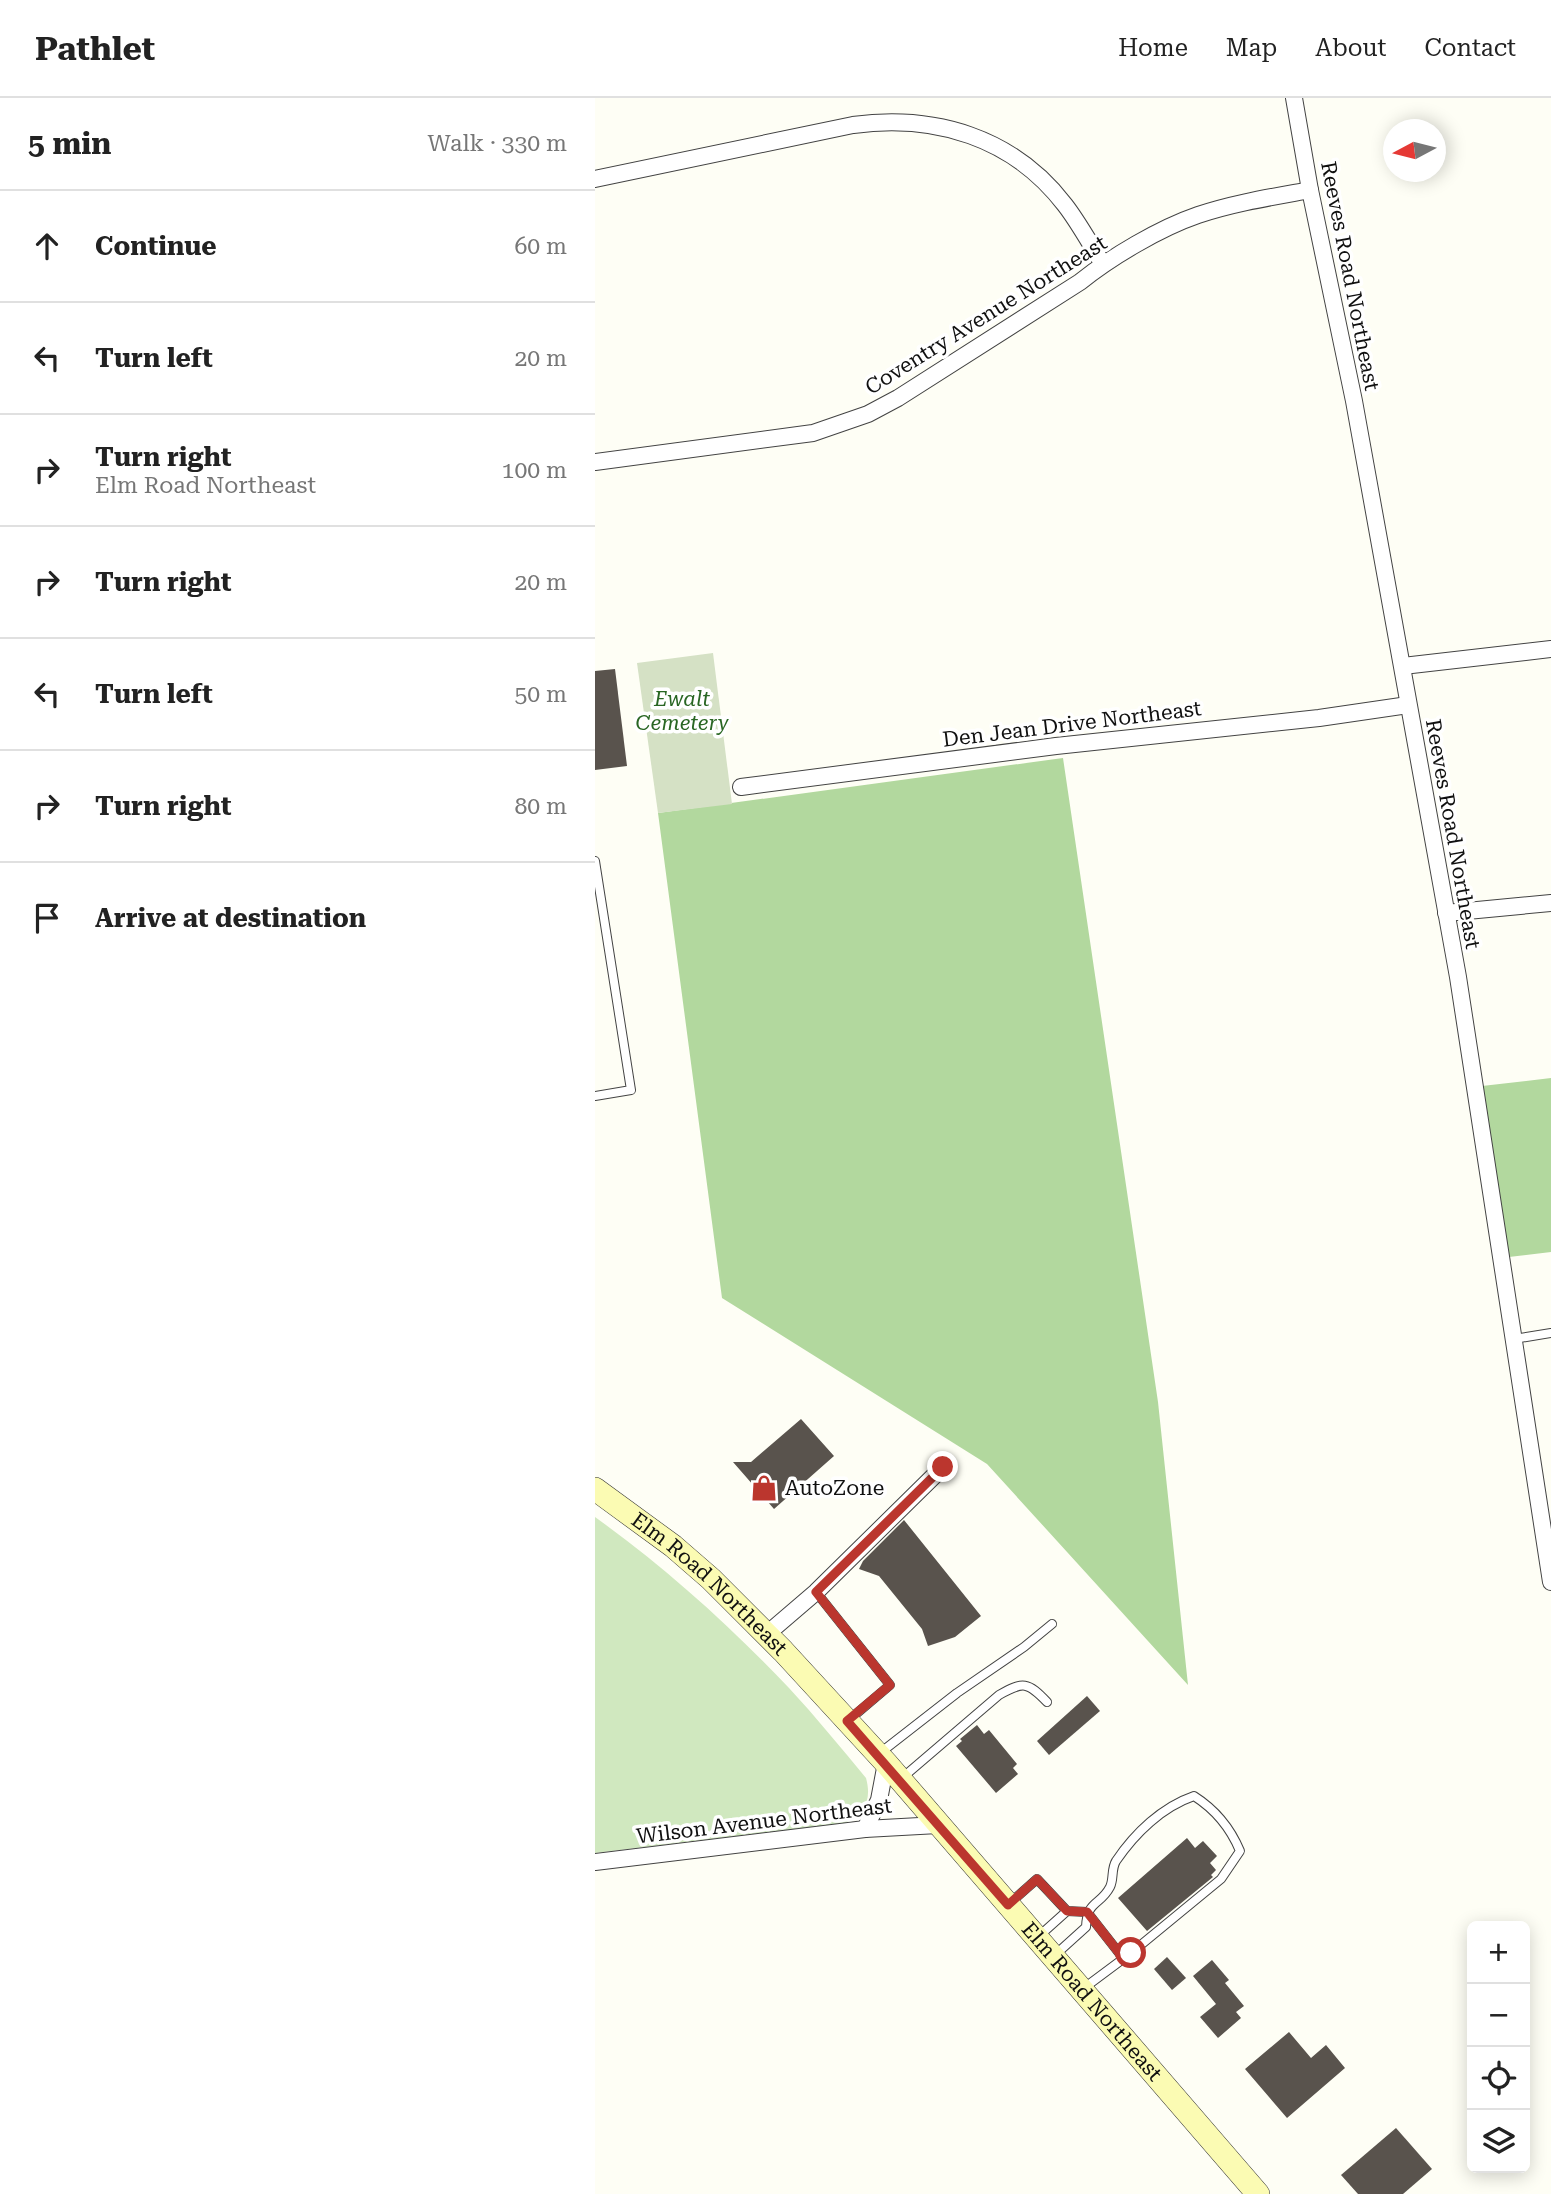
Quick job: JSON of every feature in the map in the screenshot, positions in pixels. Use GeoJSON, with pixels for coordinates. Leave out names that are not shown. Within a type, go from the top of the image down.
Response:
{"type":"FeatureCollection","features":[{"type":"Feature","properties":{"kind":"main road","name":"Elm Road Northeast"},"geometry":{"type":"LineString","coordinates":[[595,1489],[673,1546],[767,1633],[888,1766],[1256,2193]]}},
{"type":"Feature","properties":{"kind":"street","name":"Reeves Road Northeast"},"geometry":{"type":"LineString","coordinates":[[1294,98],[1310,190],[1354,401],[1447,913],[1551,1582]]}},
{"type":"Feature","properties":{"kind":"street"},"geometry":{"type":"LineString","coordinates":[[595,179],[853,125],[880,121],[938,125],[981,139],[1022,163],[1043,180],[1063,202],[1103,264]]}},
{"type":"Feature","properties":{"kind":"street","name":"Coventry Avenue Northeast"},"geometry":{"type":"LineString","coordinates":[[595,462],[792,437],[848,422],[898,398],[1080,282],[1103,264],[1160,232],[1196,216],[1231,206],[1310,190]]}},
{"type":"Feature","properties":{"kind":"street"},"geometry":{"type":"LineString","coordinates":[[1403,666],[1551,649]]}},
{"type":"Feature","properties":{"kind":"street","name":"Den Jean Drive Northeast"},"geometry":{"type":"LineString","coordinates":[[741,787],[1056,746],[1319,718],[1408,705]]}},
{"type":"Feature","properties":{"kind":"street"},"geometry":{"type":"LineString","coordinates":[[1447,913],[1551,903]]}},
{"type":"Feature","properties":{"kind":"street"},"geometry":{"type":"LineString","coordinates":[[767,1633],[816,1592],[943,1467]]}},
{"type":"Feature","properties":{"kind":"street"},"geometry":{"type":"LineString","coordinates":[[865,1829],[879,1800],[888,1766]]}},
{"type":"Feature","properties":{"kind":"street","name":"Wilson Avenue Northeast"},"geometry":{"type":"LineString","coordinates":[[595,1862],[865,1829],[938,1825]]}},
{"type":"Feature","properties":{"kind":"lane"},"geometry":{"type":"LineString","coordinates":[[595,861],[631,1090],[595,1096]]}},
{"type":"Feature","properties":{"kind":"lane"},"geometry":{"type":"LineString","coordinates":[[1514,1339],[1551,1333]]}},
{"type":"Feature","properties":{"kind":"lane"},"geometry":{"type":"LineString","coordinates":[[816,1592],[890,1685],[847,1721]]}},
{"type":"Feature","properties":{"kind":"lane"},"geometry":{"type":"LineString","coordinates":[[888,1766],[957,1693],[1024,1647],[1052,1624]]}},
{"type":"Feature","properties":{"kind":"lane"},"geometry":{"type":"LineString","coordinates":[[888,1766],[1011,1688],[1021,1685],[1033,1687],[1047,1702]]}},
{"type":"Feature","properties":{"kind":"lane"},"geometry":{"type":"LineString","coordinates":[[1053,1957],[1086,1927],[1087,1912],[1110,1887],[1114,1863],[1150,1821],[1179,1801],[1194,1796],[1208,1805],[1231,1830],[1240,1850],[1221,1879],[1081,1990]]}},
{"type":"Feature","properties":{"kind":"lane"},"geometry":{"type":"LineString","coordinates":[[1008,1905],[1037,1879],[1067,1911]]}},
{"type":"Feature","properties":{"kind":"lane"},"geometry":{"type":"LineString","coordinates":[[1036,1938],[1067,1911],[1087,1912],[1123,1958]]}},
{"type":"Feature","properties":{"kind":"green space","name":"Ewalt Cemetery"},"geometry":{"type":"Polygon","coordinates":[[[713,653],[732,804],[658,813],[637,663],[713,653]]]}},
{"type":"Feature","properties":{"kind":"green space"},"geometry":{"type":"Polygon","coordinates":[[[1063,758],[1158,1402],[1188,1685],[987,1464],[722,1298],[658,813],[1063,758]]]}},
{"type":"Feature","properties":{"kind":"green space"},"geometry":{"type":"Polygon","coordinates":[[[1551,1078],[1551,1252],[1509,1257],[1482,1086],[1551,1078]]]}},
{"type":"Feature","properties":{"kind":"green space"},"geometry":{"type":"Polygon","coordinates":[[[595,1517],[647,1556],[696,1598],[809,1710],[866,1778],[867,1799],[858,1815],[845,1823],[595,1853],[595,1517]]]}},
{"type":"Feature","properties":{"kind":"building"},"geometry":{"type":"Polygon","coordinates":[[[615,669],[627,766],[595,770],[595,671],[615,669]]]}},
{"type":"Feature","properties":{"kind":"building"},"geometry":{"type":"Polygon","coordinates":[[[801,1419],[834,1456],[774,1509],[733,1462],[751,1462],[801,1419]]]}},
{"type":"Feature","properties":{"kind":"building"},"geometry":{"type":"Polygon","coordinates":[[[904,1520],[981,1616],[955,1637],[928,1646],[922,1629],[879,1576],[859,1569],[863,1561],[904,1520]]]}},
{"type":"Feature","properties":{"kind":"building"},"geometry":{"type":"Polygon","coordinates":[[[1087,1696],[1100,1711],[1049,1755],[1037,1741],[1087,1696]]]}},
{"type":"Feature","properties":{"kind":"building"},"geometry":{"type":"Polygon","coordinates":[[[977,1725],[984,1734],[989,1730],[1017,1764],[1013,1768],[1018,1774],[996,1793],[956,1746],[962,1741],[960,1739],[977,1725]]]}},
{"type":"Feature","properties":{"kind":"building"},"geometry":{"type":"Polygon","coordinates":[[[1187,1838],[1195,1848],[1203,1841],[1217,1856],[1210,1863],[1216,1870],[1211,1875],[1213,1877],[1147,1931],[1118,1898],[1187,1838]]]}},
{"type":"Feature","properties":{"kind":"building"},"geometry":{"type":"Polygon","coordinates":[[[1167,1957],[1186,1978],[1172,1990],[1154,1969],[1167,1957]]]}},
{"type":"Feature","properties":{"kind":"building"},"geometry":{"type":"Polygon","coordinates":[[[1212,1960],[1229,1980],[1225,1983],[1244,2006],[1236,2012],[1241,2018],[1218,2038],[1200,2017],[1216,2004],[1193,1976],[1212,1960]]]}},
{"type":"Feature","properties":{"kind":"building"},"geometry":{"type":"Polygon","coordinates":[[[1289,2032],[1311,2058],[1326,2045],[1345,2068],[1287,2118],[1245,2069],[1289,2032]]]}},
{"type":"Feature","properties":{"kind":"building"},"geometry":{"type":"Polygon","coordinates":[[[1396,2128],[1432,2169],[1403,2194],[1358,2194],[1341,2175],[1396,2128]]]}},
{"type":"Feature","properties":{"kind":"place","name":"AutoZone"},"geometry":{"type":"Point","coordinates":[764,1488]}},
{"type":"Feature","properties":{"kind":"route"},"geometry":{"type":"LineString","coordinates":[[943,1467],[816,1592],[890,1685],[847,1721],[1008,1905],[1037,1879],[1067,1911],[1087,1912],[1123,1958],[1131,1953]]}}]}
